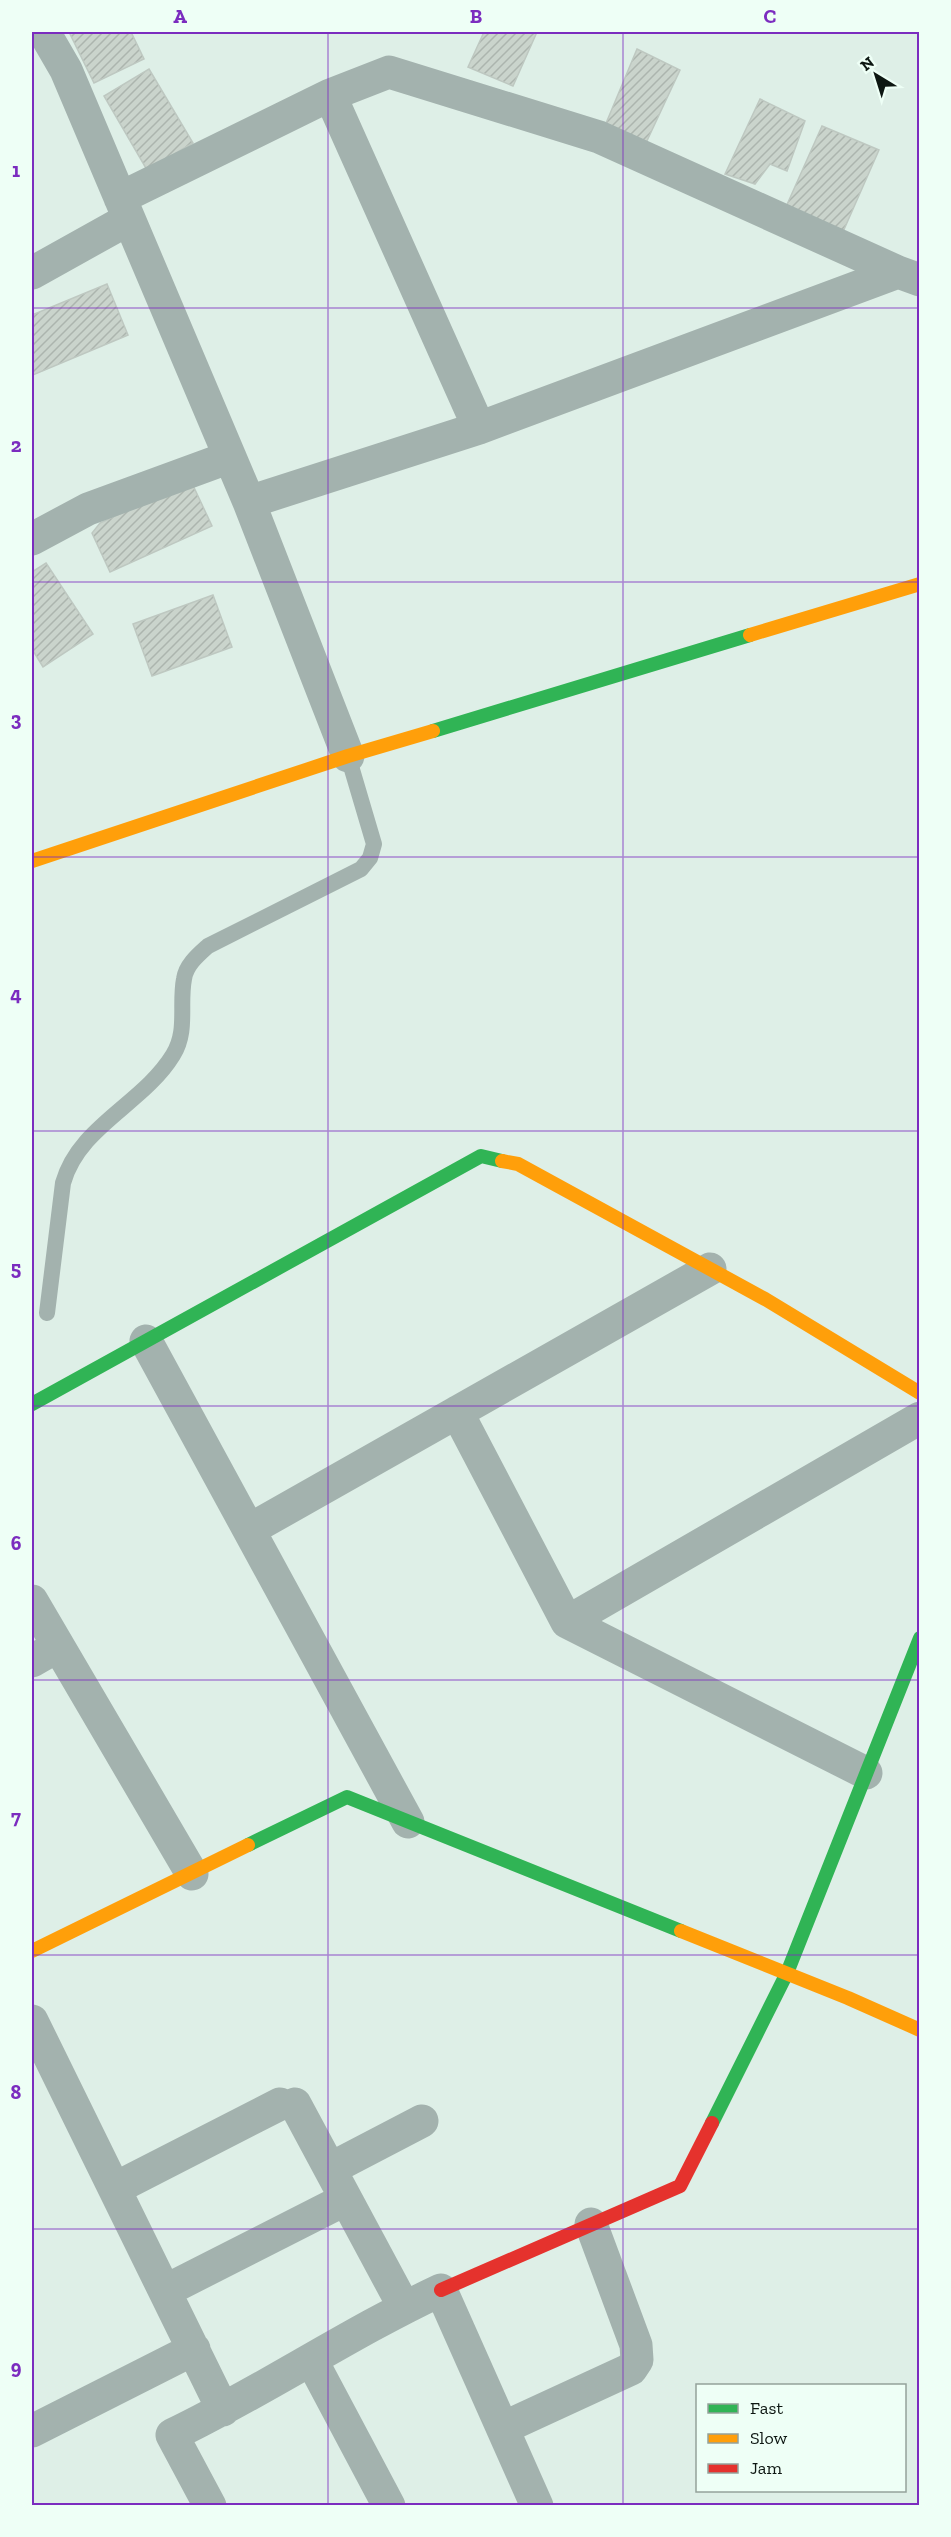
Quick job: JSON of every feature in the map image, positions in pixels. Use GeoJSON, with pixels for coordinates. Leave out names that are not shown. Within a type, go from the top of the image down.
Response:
{"type":"FeatureCollection","features":[{"type":"Feature","properties":{"kind":"street"},"geometry":{"type":"LineString","coordinates":[[44,32],[66,70],[249,502],[348,756]]}},
{"type":"Feature","properties":{"kind":"street"},"geometry":{"type":"LineString","coordinates":[[32,273],[125,208],[330,95],[389,72],[588,133],[909,276]]}},
{"type":"Feature","properties":{"kind":"street"},"geometry":{"type":"LineString","coordinates":[[330,95],[479,428]]}},
{"type":"Feature","properties":{"kind":"street"},"geometry":{"type":"LineString","coordinates":[[249,502],[479,428],[909,276]]}},
{"type":"Feature","properties":{"kind":"street"},"geometry":{"type":"LineString","coordinates":[[32,539],[88,509],[230,458]]}},
{"type":"Feature","properties":{"kind":"street"},"geometry":{"type":"LineString","coordinates":[[32,861],[348,756],[920,584]]}},
{"type":"Feature","properties":{"kind":"street"},"geometry":{"type":"LineString","coordinates":[[32,1404],[481,1156],[518,1164],[765,1299],[920,1393]]}},
{"type":"Feature","properties":{"kind":"street"},"geometry":{"type":"LineString","coordinates":[[249,1530],[710,1269]]}},
{"type":"Feature","properties":{"kind":"street"},"geometry":{"type":"LineString","coordinates":[[146,1341],[408,1822]]}},
{"type":"Feature","properties":{"kind":"street"},"geometry":{"type":"LineString","coordinates":[[457,1412],[567,1622],[866,1773]]}},
{"type":"Feature","properties":{"kind":"street"},"geometry":{"type":"LineString","coordinates":[[567,1622],[920,1418]]}},
{"type":"Feature","properties":{"kind":"street"},"geometry":{"type":"LineString","coordinates":[[32,1601],[45,1654],[192,1874]]}},
{"type":"Feature","properties":{"kind":"street"},"geometry":{"type":"LineString","coordinates":[[210,2505],[172,2434],[223,2410],[404,2307],[680,2186],[787,1973],[920,1638]]}},
{"type":"Feature","properties":{"kind":"street"},"geometry":{"type":"LineString","coordinates":[[32,1951],[347,1797],[787,1973],[920,2030]]}},
{"type":"Feature","properties":{"kind":"street"},"geometry":{"type":"LineString","coordinates":[[32,2020],[223,2410]]}},
{"type":"Feature","properties":{"kind":"street"},"geometry":{"type":"LineString","coordinates":[[116,2188],[287,2104],[330,2169],[404,2307]]}},
{"type":"Feature","properties":{"kind":"street"},"geometry":{"type":"LineString","coordinates":[[330,2169],[422,2121]]}},
{"type":"Feature","properties":{"kind":"street"},"geometry":{"type":"LineString","coordinates":[[165,2291],[346,2199]]}},
{"type":"Feature","properties":{"kind":"street"},"geometry":{"type":"LineString","coordinates":[[503,2428],[631,2369],[637,2360],[636,2345],[591,2224]]}},
{"type":"Feature","properties":{"kind":"street"},"geometry":{"type":"LineString","coordinates":[[441,2290],[537,2505]]}},
{"type":"Feature","properties":{"kind":"street"},"geometry":{"type":"LineString","coordinates":[[32,2432],[194,2349]]}},
{"type":"Feature","properties":{"kind":"street"},"geometry":{"type":"LineString","coordinates":[[312,2361],[389,2505]]}},
{"type":"Feature","properties":{"kind":"lane"},"geometry":{"type":"LineString","coordinates":[[46,1313],[63,1183],[69,1164],[81,1146],[159,1073],[173,1054],[183,1030],[184,978],[192,962],[208,946],[361,870],[370,858],[374,844],[348,756]]}},
{"type":"Feature","properties":{"kind":"building"},"geometry":{"type":"Polygon","coordinates":[[[69,32],[131,32],[144,59],[94,83],[69,32]]]}},
{"type":"Feature","properties":{"kind":"building"},"geometry":{"type":"Polygon","coordinates":[[[484,32],[537,32],[513,86],[468,67],[484,32]]]}},
{"type":"Feature","properties":{"kind":"building"},"geometry":{"type":"Polygon","coordinates":[[[637,49],[680,70],[645,145],[604,128],[637,49]]]}},
{"type":"Feature","properties":{"kind":"building"},"geometry":{"type":"Polygon","coordinates":[[[149,69],[193,143],[147,170],[104,96],[149,69]]]}},
{"type":"Feature","properties":{"kind":"building"},"geometry":{"type":"Polygon","coordinates":[[[760,99],[805,121],[787,171],[770,164],[755,184],[725,174],[760,99]]]}},
{"type":"Feature","properties":{"kind":"building"},"geometry":{"type":"Polygon","coordinates":[[[822,126],[879,150],[842,234],[785,209],[822,126]]]}},
{"type":"Feature","properties":{"kind":"building"},"geometry":{"type":"Polygon","coordinates":[[[107,284],[128,335],[33,375],[32,315],[107,284]]]}},
{"type":"Feature","properties":{"kind":"building"},"geometry":{"type":"Polygon","coordinates":[[[191,481],[212,526],[110,572],[92,533],[100,523],[191,481]]]}},
{"type":"Feature","properties":{"kind":"building"},"geometry":{"type":"Polygon","coordinates":[[[46,563],[93,634],[43,667],[32,649],[32,572],[46,563]]]}},
{"type":"Feature","properties":{"kind":"building"},"geometry":{"type":"Polygon","coordinates":[[[213,595],[232,647],[152,676],[133,624],[213,595]]]}},
{"type":"Feature","properties":{"kind":"traffic: fast"},"geometry":{"type":"LineString","coordinates":[[433,731],[750,635]]}},
{"type":"Feature","properties":{"kind":"traffic: fast"},"geometry":{"type":"LineString","coordinates":[[32,1404],[481,1156],[502,1161]]}},
{"type":"Feature","properties":{"kind":"traffic: fast"},"geometry":{"type":"LineString","coordinates":[[712,2123],[787,1973],[920,1638]]}},
{"type":"Feature","properties":{"kind":"traffic: fast"},"geometry":{"type":"LineString","coordinates":[[248,1845],[347,1797],[681,1931]]}},
{"type":"Feature","properties":{"kind":"traffic: slow"},"geometry":{"type":"LineString","coordinates":[[750,635],[920,584]]}},
{"type":"Feature","properties":{"kind":"traffic: slow"},"geometry":{"type":"LineString","coordinates":[[32,861],[348,756],[433,731]]}},
{"type":"Feature","properties":{"kind":"traffic: slow"},"geometry":{"type":"LineString","coordinates":[[502,1161],[518,1164],[765,1299],[920,1393]]}},
{"type":"Feature","properties":{"kind":"traffic: slow"},"geometry":{"type":"LineString","coordinates":[[32,1951],[248,1845]]}},
{"type":"Feature","properties":{"kind":"traffic: slow"},"geometry":{"type":"LineString","coordinates":[[681,1931],[848,1998],[920,2030]]}},
{"type":"Feature","properties":{"kind":"traffic: jam"},"geometry":{"type":"LineString","coordinates":[[441,2290],[680,2186],[712,2123]]}}]}
